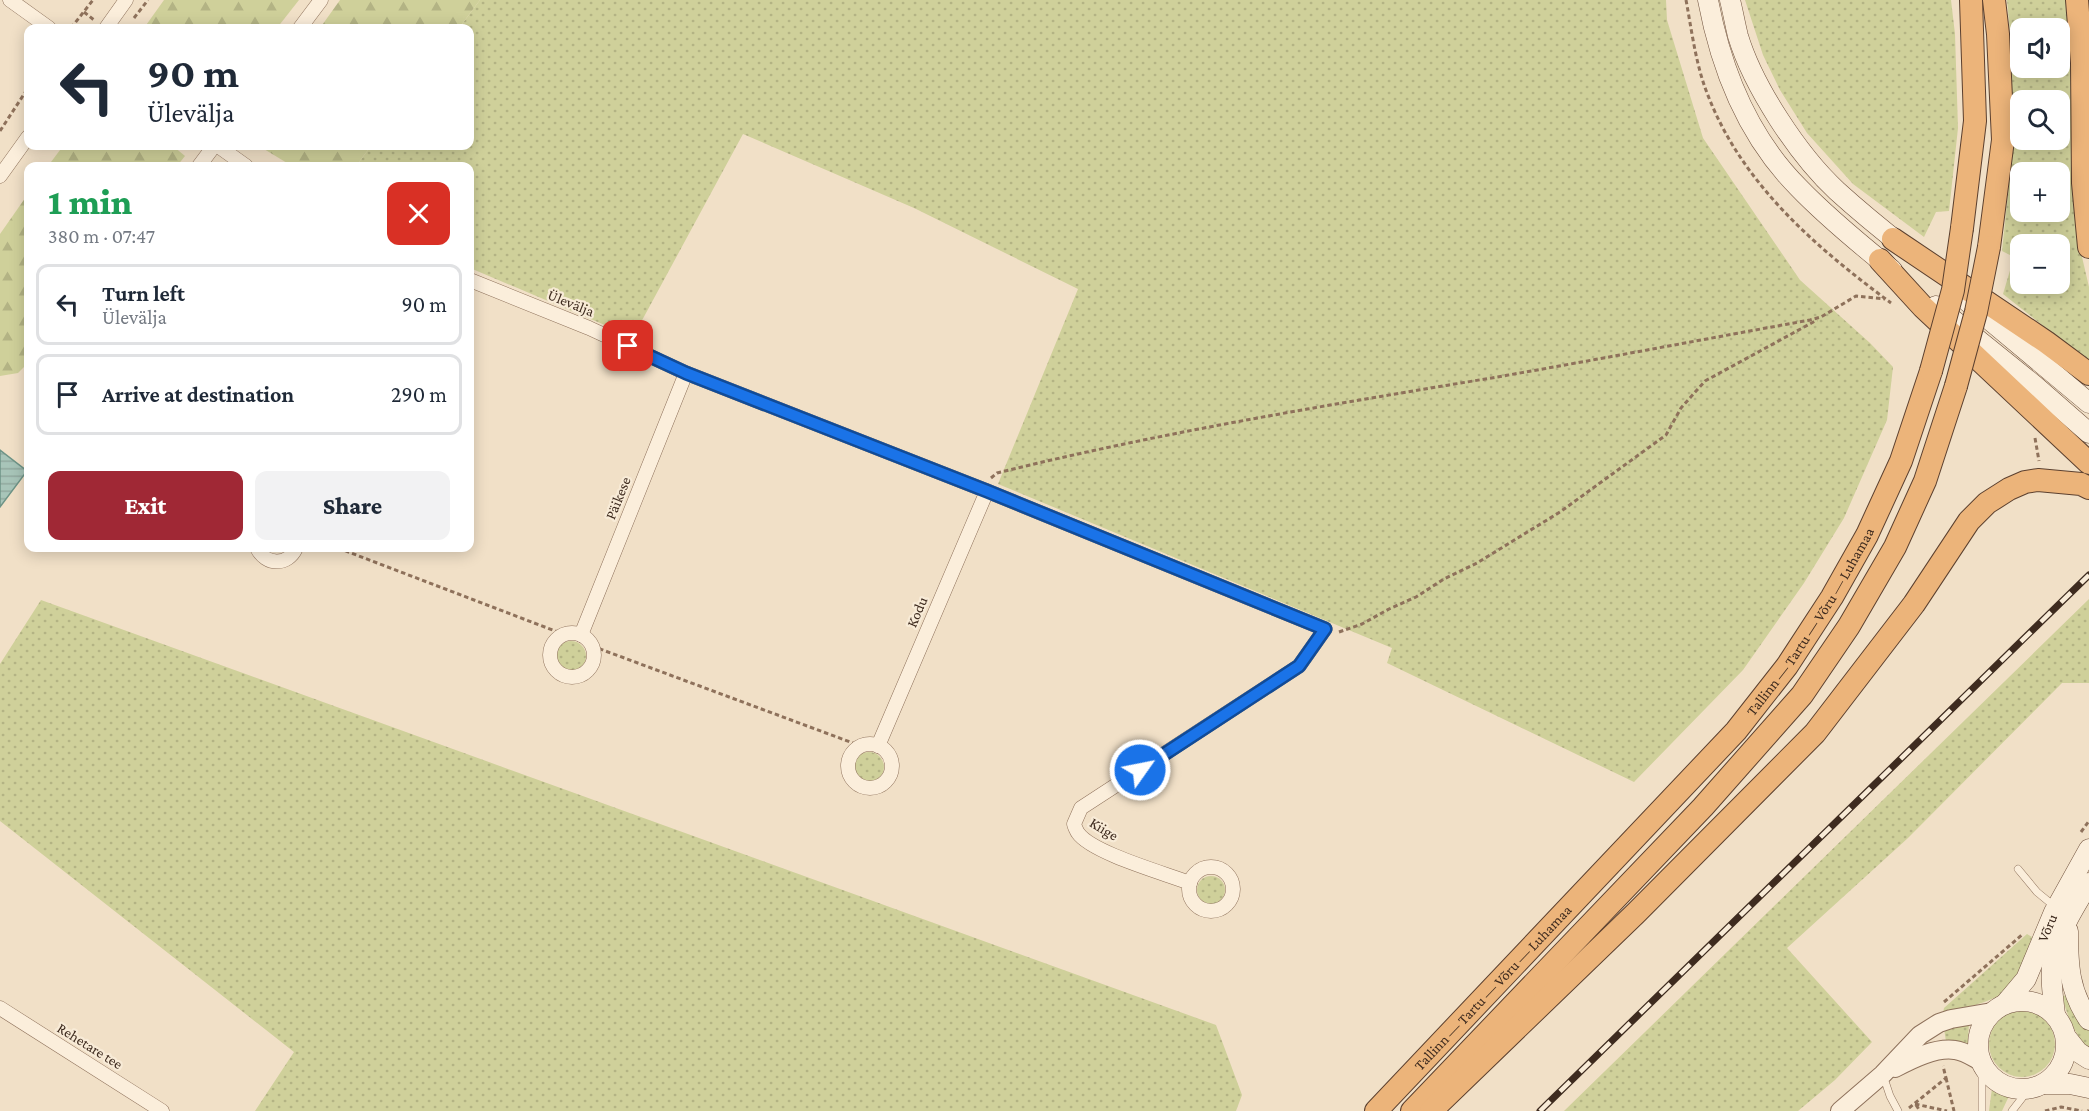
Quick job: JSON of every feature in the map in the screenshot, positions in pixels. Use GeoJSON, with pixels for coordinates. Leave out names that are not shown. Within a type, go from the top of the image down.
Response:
{"type":"FeatureCollection","features":[{"type":"Feature","properties":{"kind":"highway","name":"Tallinn — Tartu — Võru — Luhamaa"},"geometry":{"type":"LineString","coordinates":[[1376,1111],[1736,731],[1787,666],[1832,597],[1867,535],[1901,461],[1931,371],[1953,290],[1975,121],[1971,0]]}},
{"type":"Feature","properties":{"kind":"highway","name":"Tallinn — Tartu — Võru — Luhamaa"},"geometry":{"type":"LineString","coordinates":[[1412,1111],[1703,807],[1802,695],[1849,626],[1895,547],[1925,481],[1956,386],[1976,312],[1989,247],[2003,140],[1998,34],[1994,0]]}},
{"type":"Feature","properties":{"kind":"highway"},"geometry":{"type":"LineString","coordinates":[[2077,0],[2082,63],[2083,183],[2089,247]]}},
{"type":"Feature","properties":{"kind":"highway"},"geometry":{"type":"LineString","coordinates":[[1893,239],[2046,342],[2089,374]]}},
{"type":"Feature","properties":{"kind":"highway"},"geometry":{"type":"LineString","coordinates":[[1880,260],[1923,308],[2089,463]]}},
{"type":"Feature","properties":{"kind":"highway"},"geometry":{"type":"LineString","coordinates":[[1431,1111],[1636,913],[1815,733],[1914,604],[1969,521],[1987,503],[2009,489],[2025,482],[2038,480],[2081,484],[2089,488]]}},
{"type":"Feature","properties":{"kind":"main road"},"geometry":{"type":"LineString","coordinates":[[1708,0],[1715,36],[1728,75],[1751,124],[1798,188],[1880,260],[2089,433]]}},
{"type":"Feature","properties":{"kind":"main road"},"geometry":{"type":"LineString","coordinates":[[1730,0],[1738,37],[1753,73],[1778,117],[1802,151],[1835,189],[2089,403]]}},
{"type":"Feature","properties":{"kind":"main road","name":"Võru"},"geometry":{"type":"LineString","coordinates":[[2055,1015],[2051,979],[2054,954],[2062,913],[2082,844]]}},
{"type":"Feature","properties":{"kind":"main road","name":"Võru"},"geometry":{"type":"LineString","coordinates":[[1998,1008],[2026,979],[2062,913],[2089,883]]}},
{"type":"Feature","properties":{"kind":"main road"},"geometry":{"type":"LineString","coordinates":[[2062,913],[2068,967],[2073,987],[2089,1020]]}},
{"type":"Feature","properties":{"kind":"main road"},"geometry":{"type":"LineString","coordinates":[[2037,1086],[2053,1077],[2063,1063],[2067,1046],[2064,1029],[2048,1009],[2031,1002],[2022,1001],[1998,1008],[1983,1026],[1978,1044],[1982,1062],[1990,1075],[2002,1084],[2017,1089],[2070,1084],[2089,1088]]}},
{"type":"Feature","properties":{"kind":"main road"},"geometry":{"type":"LineString","coordinates":[[2066,1038],[2078,1052],[2089,1059]]}},
{"type":"Feature","properties":{"kind":"street"},"geometry":{"type":"LineString","coordinates":[[10,0],[43,24]]}},
{"type":"Feature","properties":{"kind":"street"},"geometry":{"type":"LineString","coordinates":[[109,24],[126,0]]}},
{"type":"Feature","properties":{"kind":"street"},"geometry":{"type":"LineString","coordinates":[[303,24],[321,0]]}},
{"type":"Feature","properties":{"kind":"street"},"geometry":{"type":"LineString","coordinates":[[0,176],[24,143]]}},
{"type":"Feature","properties":{"kind":"street"},"geometry":{"type":"LineString","coordinates":[[202,162],[213,150]]}},
{"type":"Feature","properties":{"kind":"street"},"geometry":{"type":"LineString","coordinates":[[222,150],[240,162]]}},
{"type":"Feature","properties":{"kind":"street","name":"Ülevälja"},"geometry":{"type":"LineString","coordinates":[[474,282],[589,328],[686,373],[983,490],[1325,629]]}},
{"type":"Feature","properties":{"kind":"street","name":"Päikese"},"geometry":{"type":"LineString","coordinates":[[581,635],[686,373]]}},
{"type":"Feature","properties":{"kind":"street","name":"Kodu"},"geometry":{"type":"LineString","coordinates":[[878,746],[983,490]]}},
{"type":"Feature","properties":{"kind":"street"},"geometry":{"type":"LineString","coordinates":[[260,552],[266,559],[279,562],[294,552]]}},
{"type":"Feature","properties":{"kind":"street","name":"Kiige"},"geometry":{"type":"LineString","coordinates":[[1190,883],[1102,849],[1085,840],[1077,833],[1074,825],[1081,808],[1299,666],[1325,629]]}},
{"type":"Feature","properties":{"kind":"street"},"geometry":{"type":"LineString","coordinates":[[563,634],[581,635],[592,646],[594,661],[586,674],[571,678],[557,673],[549,659],[552,644],[563,634]]}},
{"type":"Feature","properties":{"kind":"street"},"geometry":{"type":"LineString","coordinates":[[871,744],[878,746],[888,755],[891,768],[886,781],[874,788],[860,786],[850,776],[851,754],[861,747],[871,744]]}},
{"type":"Feature","properties":{"kind":"street","name":"Rehetare tee"},"geometry":{"type":"LineString","coordinates":[[0,1008],[162,1111]]}},
{"type":"Feature","properties":{"kind":"street"},"geometry":{"type":"LineString","coordinates":[[1840,1111],[1883,1074],[1920,1035],[1939,1023],[1998,1008]]}},
{"type":"Feature","properties":{"kind":"street"},"geometry":{"type":"LineString","coordinates":[[1883,1074],[1910,1060],[1940,1050],[1955,1049],[1982,1062]]}},
{"type":"Feature","properties":{"kind":"lane"},"geometry":{"type":"LineString","coordinates":[[2018,869],[2037,892],[2062,913]]}},
{"type":"Feature","properties":{"kind":"lane"},"geometry":{"type":"LineString","coordinates":[[1982,1062],[1983,1111]]}},
{"type":"Feature","properties":{"kind":"lane"},"geometry":{"type":"LineString","coordinates":[[1883,1074],[1898,1111]]}},
{"type":"Feature","properties":{"kind":"lane"},"geometry":{"type":"LineString","coordinates":[[2012,1111],[2037,1086]]}},
{"type":"Feature","properties":{"kind":"path"},"geometry":{"type":"LineString","coordinates":[[74,24],[93,0]]}},
{"type":"Feature","properties":{"kind":"path"},"geometry":{"type":"LineString","coordinates":[[131,21],[148,0]]}},
{"type":"Feature","properties":{"kind":"path"},"geometry":{"type":"LineString","coordinates":[[0,131],[24,94]]}},
{"type":"Feature","properties":{"kind":"path"},"geometry":{"type":"LineString","coordinates":[[1325,629],[1340,632],[1362,624],[1416,597],[1534,529],[1588,493],[1666,435],[1682,408],[1706,381],[1856,296],[1885,298]]}},
{"type":"Feature","properties":{"kind":"path"},"geometry":{"type":"LineString","coordinates":[[983,490],[997,473],[1095,449],[1277,414],[1552,367],[1821,317]]}},
{"type":"Feature","properties":{"kind":"path"},"geometry":{"type":"LineString","coordinates":[[348,552],[563,634]]}},
{"type":"Feature","properties":{"kind":"path"},"geometry":{"type":"LineString","coordinates":[[592,646],[861,747]]}},
{"type":"Feature","properties":{"kind":"path"},"geometry":{"type":"LineString","coordinates":[[2082,844],[2089,821]]}},
{"type":"Feature","properties":{"kind":"path"},"geometry":{"type":"LineString","coordinates":[[1939,1006],[2023,935],[2028,926]]}},
{"type":"Feature","properties":{"kind":"path"},"geometry":{"type":"LineString","coordinates":[[1942,1058],[1954,1111]]}},
{"type":"Feature","properties":{"kind":"path"},"geometry":{"type":"LineString","coordinates":[[1906,1111],[1946,1078]]}},
{"type":"Feature","properties":{"kind":"path"},"geometry":{"type":"LineString","coordinates":[[1915,1104],[1920,1111]]}},
{"type":"Feature","properties":{"kind":"path"},"geometry":{"type":"LineString","coordinates":[[1915,1104],[1947,1111]]}},
{"type":"Feature","properties":{"kind":"path"},"geometry":{"type":"LineString","coordinates":[[2045,1111],[2061,1107],[2082,1111]]}},
{"type":"Feature","properties":{"kind":"green space"},"geometry":{"type":"Polygon","coordinates":[[[164,0],[299,0],[280,24],[147,24],[164,0]]]}},
{"type":"Feature","properties":{"kind":"green space"},"geometry":{"type":"Polygon","coordinates":[[[340,0],[480,0],[462,24],[323,24],[340,0]]]}},
{"type":"Feature","properties":{"kind":"green space"},"geometry":{"type":"Polygon","coordinates":[[[480,0],[1666,0],[1667,20],[1703,138],[1800,280],[1870,343],[1893,367],[1887,420],[1844,518],[1804,583],[1743,670],[1634,782],[1387,663],[1392,648],[998,484],[1078,289],[914,208],[743,134],[633,337],[474,270],[474,162],[359,162],[368,150],[474,150],[474,24],[462,24],[480,0]]]}},
{"type":"Feature","properties":{"kind":"green space"},"geometry":{"type":"Polygon","coordinates":[[[1745,0],[1951,0],[1955,34],[1958,128],[1949,211],[1936,212],[1924,237],[1853,184],[1807,133],[1780,90],[1763,55],[1745,0]]]}},
{"type":"Feature","properties":{"kind":"green space"},"geometry":{"type":"Polygon","coordinates":[[[2007,0],[2067,0],[2069,18],[2010,18],[2010,32],[2007,0]]]}},
{"type":"Feature","properties":{"kind":"green space"},"geometry":{"type":"Polygon","coordinates":[[[2070,26],[2073,53],[2079,244],[2089,287],[2089,362],[2003,294],[2010,270],[2010,294],[2070,294],[2070,234],[2010,234],[2010,255],[2002,251],[2010,173],[2010,222],[2070,222],[2070,162],[2011,162],[2012,150],[2070,150],[2070,90],[2012,90],[2011,78],[2070,78],[2070,26]]]}},
{"type":"Feature","properties":{"kind":"green space"},"geometry":{"type":"Polygon","coordinates":[[[60,150],[178,150],[185,156],[180,162],[51,162],[60,150]]]}},
{"type":"Feature","properties":{"kind":"green space"},"geometry":{"type":"Polygon","coordinates":[[[266,150],[368,150],[359,162],[285,162],[266,150]]]}},
{"type":"Feature","properties":{"kind":"green space"},"geometry":{"type":"Polygon","coordinates":[[[24,200],[24,367],[18,373],[0,376],[0,234],[24,200]]]}},
{"type":"Feature","properties":{"kind":"green space"},"geometry":{"type":"Polygon","coordinates":[[[2089,599],[2089,683],[2062,683],[1908,838],[1787,948],[1872,1042],[1835,1080],[1798,1111],[1564,1111],[2089,599]]]}},
{"type":"Feature","properties":{"kind":"green space"},"geometry":{"type":"Polygon","coordinates":[[[41,600],[1216,1025],[1242,1095],[1236,1111],[255,1111],[294,1052],[0,821],[0,664],[41,600]]]}},
{"type":"Feature","properties":{"kind":"green space"},"geometry":{"type":"Polygon","coordinates":[[[571,641],[581,646],[586,656],[581,666],[571,671],[561,666],[556,656],[561,646],[571,641]]]}},
{"type":"Feature","properties":{"kind":"green space"},"geometry":{"type":"Polygon","coordinates":[[[869,752],[880,756],[884,767],[880,778],[869,782],[858,778],[854,767],[858,756],[869,752]]]}},
{"type":"Feature","properties":{"kind":"green space"},"geometry":{"type":"Polygon","coordinates":[[[1211,876],[1221,880],[1225,890],[1221,900],[1211,904],[1201,900],[1197,890],[1201,880],[1211,876]]]}},
{"type":"Feature","properties":{"kind":"green space"},"geometry":{"type":"Polygon","coordinates":[[[2027,934],[2032,937],[2022,968],[2012,985],[1989,1000],[1943,1013],[1944,1008],[2027,934]]]}},
{"type":"Feature","properties":{"kind":"green space"},"geometry":{"type":"Polygon","coordinates":[[[2067,994],[2089,1031],[2089,1051],[2076,1032],[2067,1012],[2062,997],[2067,994]]]}},
{"type":"Feature","properties":{"kind":"green space"},"geometry":{"type":"Polygon","coordinates":[[[2022,1011],[2035,1014],[2045,1021],[2052,1031],[2055,1044],[2052,1057],[2045,1067],[2035,1074],[2022,1077],[2009,1074],[1999,1067],[1992,1057],[1989,1044],[1992,1031],[1999,1021],[2009,1014],[2022,1011]]]}},
{"type":"Feature","properties":{"kind":"green space"},"geometry":{"type":"Polygon","coordinates":[[[1969,1022],[1968,1043],[1946,1042],[1944,1028],[1969,1022]]]}},
{"type":"Feature","properties":{"kind":"green space"},"geometry":{"type":"Polygon","coordinates":[[[1992,1088],[2009,1096],[2002,1111],[1989,1111],[1992,1088]]]}},
{"type":"Feature","properties":{"kind":"shaded area"},"geometry":{"type":"Polygon","coordinates":[[[0,450],[24,469],[24,475],[0,507],[0,450]]]}},
{"type":"Feature","properties":{"kind":"railway"},"geometry":{"type":"LineString","coordinates":[[1540,1111],[2089,575]]}},
{"type":"Feature","properties":{"kind":"route"},"geometry":{"type":"LineString","coordinates":[[628,346],[686,373],[987,491],[1325,629],[1299,666],[1140,770]]}}]}
